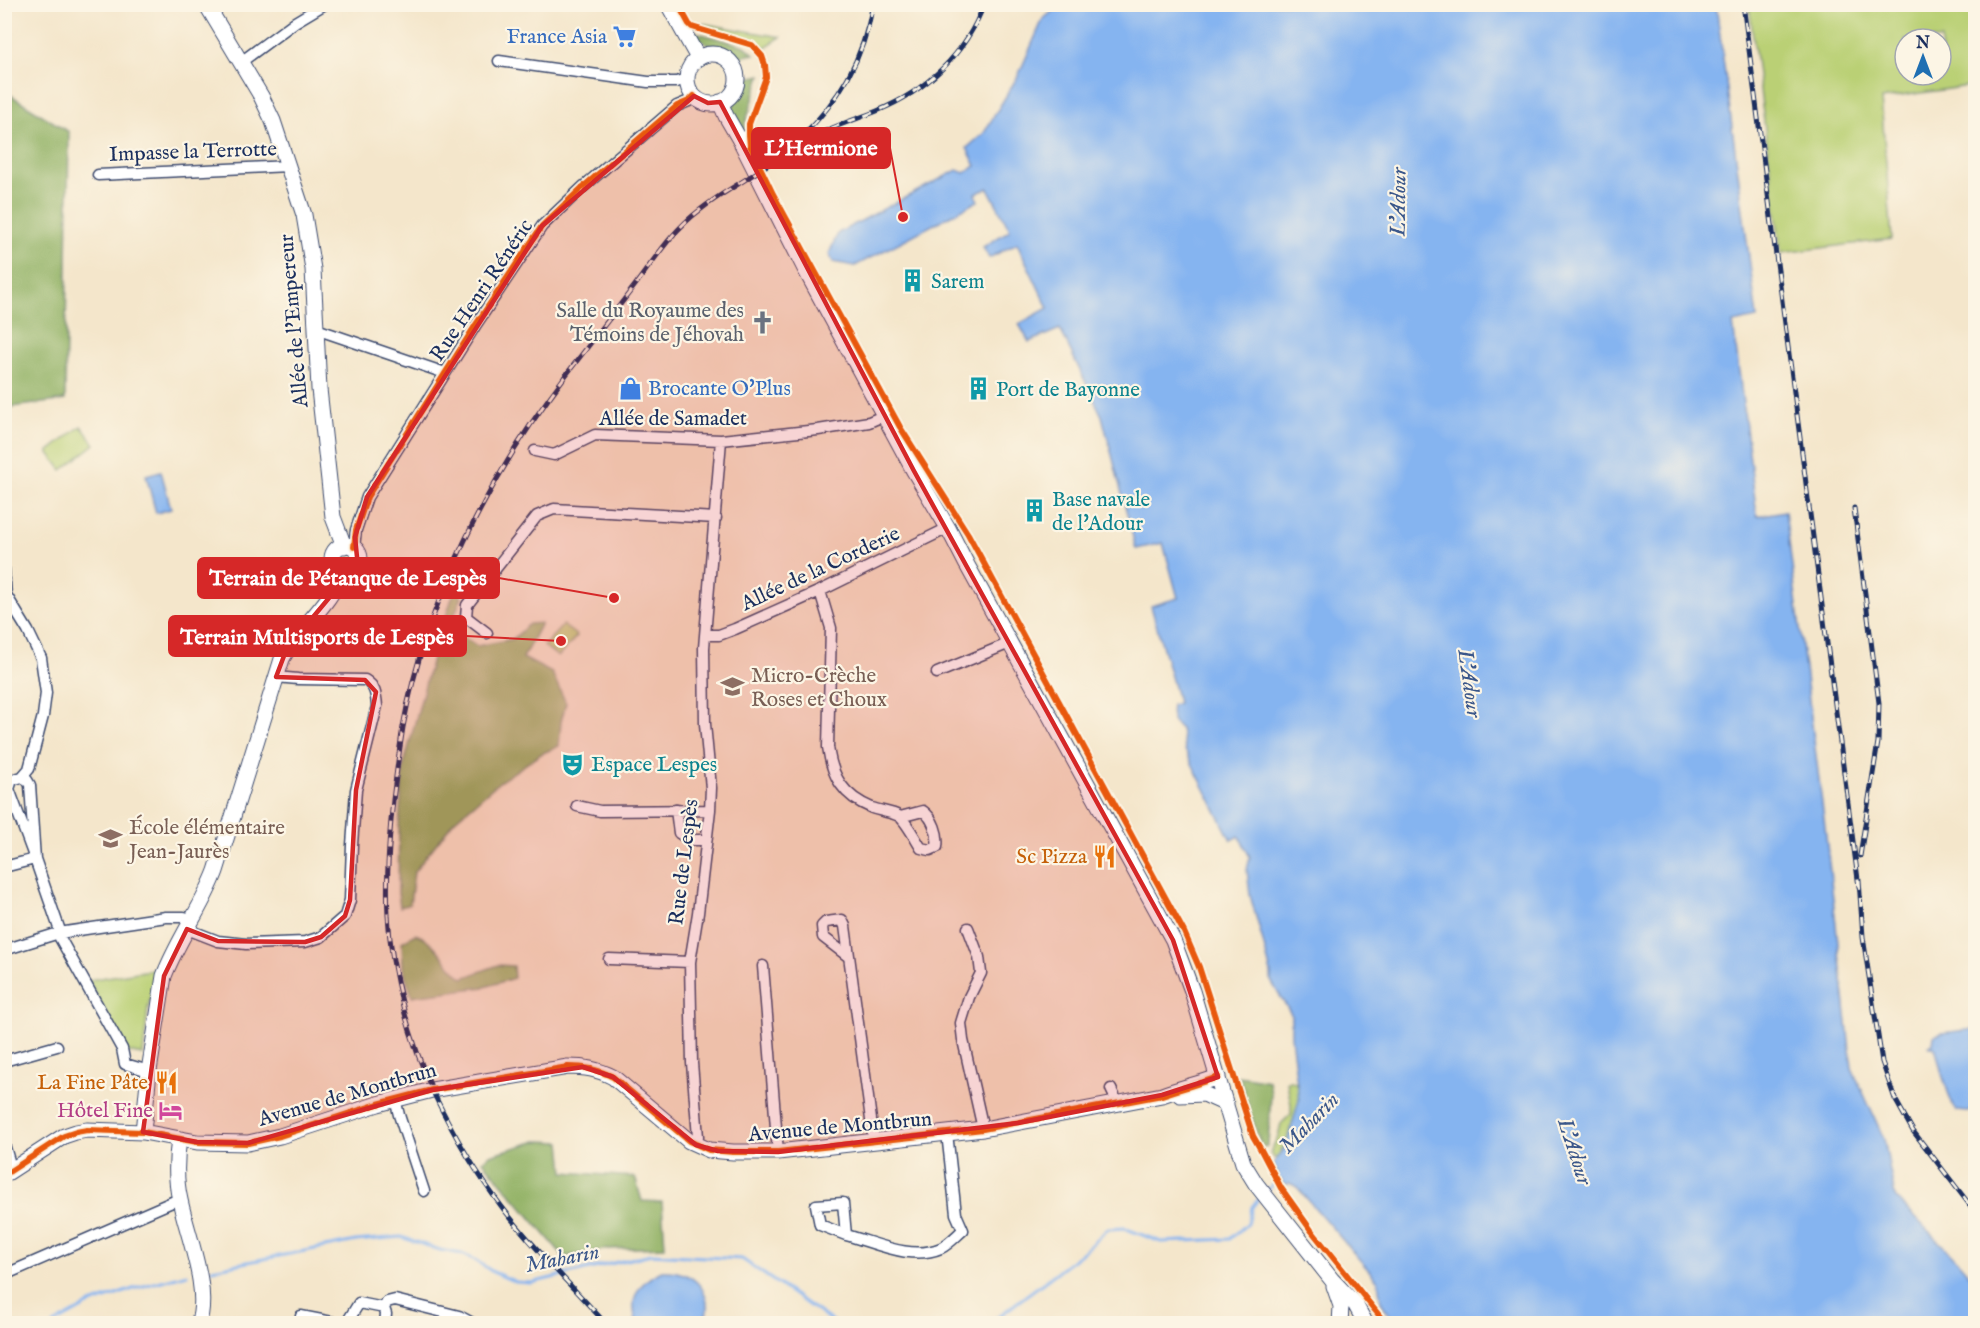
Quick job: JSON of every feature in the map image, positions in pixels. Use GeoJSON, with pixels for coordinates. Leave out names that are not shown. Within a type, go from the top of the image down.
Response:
{"type":"FeatureCollection","features":[{"type":"Feature","properties":{"kind":"street","name":"Allée de l'Empereur"},"geometry":{"type":"LineString","coordinates":[[206,4],[261,96],[273,121],[303,215],[310,244],[316,297],[324,439],[333,517],[349,547]]}},
{"type":"Feature","properties":{"kind":"street"},"geometry":{"type":"LineString","coordinates":[[241,62],[295,22],[325,4]]}},
{"type":"Feature","properties":{"kind":"street"},"geometry":{"type":"LineString","coordinates":[[668,4],[699,58]]}},
{"type":"Feature","properties":{"kind":"street"},"geometry":{"type":"LineString","coordinates":[[705,55],[720,56],[735,69],[735,88],[726,99],[708,103],[694,96],[687,79],[690,67],[699,58],[705,55]]}},
{"type":"Feature","properties":{"kind":"street"},"geometry":{"type":"LineString","coordinates":[[499,61],[648,82],[676,82],[687,79]]}},
{"type":"Feature","properties":{"kind":"street","name":"Rue Henri Rénéric"},"geometry":{"type":"LineString","coordinates":[[349,547],[367,497],[542,226],[677,106],[694,96]]}},
{"type":"Feature","properties":{"kind":"street"},"geometry":{"type":"LineString","coordinates":[[720,102],[792,245],[914,471],[948,528],[1173,940],[1192,991],[1243,1163],[1256,1184],[1332,1280],[1355,1304],[1366,1323]]}},
{"type":"Feature","properties":{"kind":"street","name":"Impasse la Terrotte"},"geometry":{"type":"LineString","coordinates":[[98,175],[289,166]]}},
{"type":"Feature","properties":{"kind":"street"},"geometry":{"type":"LineString","coordinates":[[316,329],[445,373]]}},
{"type":"Feature","properties":{"kind":"street","name":"Allée de Samadet"},"geometry":{"type":"LineString","coordinates":[[535,451],[554,455],[595,435],[721,441],[869,422],[885,415]]}},
{"type":"Feature","properties":{"kind":"street","name":"Rue de Lespès"},"geometry":{"type":"LineString","coordinates":[[696,1145],[698,1137],[692,1063],[690,962],[710,810],[711,788],[705,724],[705,633],[721,441]]}},
{"type":"Feature","properties":{"kind":"street"},"geometry":{"type":"LineString","coordinates":[[487,633],[466,617],[467,605],[537,516],[554,509],[716,518]]}},
{"type":"Feature","properties":{"kind":"street","name":"Allée de la Corderie"},"geometry":{"type":"LineString","coordinates":[[705,633],[710,635],[727,632],[820,591],[948,528]]}},
{"type":"Feature","properties":{"kind":"street"},"geometry":{"type":"LineString","coordinates":[[143,1132],[149,1071],[164,976],[209,891],[287,648],[329,598],[342,572],[335,567],[333,558],[336,550],[349,547]]}},
{"type":"Feature","properties":{"kind":"street"},"geometry":{"type":"LineString","coordinates":[[4,569],[6,595],[41,658],[46,693],[43,716],[29,769],[22,777],[12,780],[9,789],[59,933],[122,1048],[125,1064],[149,1071]]}},
{"type":"Feature","properties":{"kind":"street"},"geometry":{"type":"LineString","coordinates":[[820,591],[831,628],[828,747],[830,766],[838,783],[852,796],[871,808],[900,817]]}},
{"type":"Feature","properties":{"kind":"street"},"geometry":{"type":"LineString","coordinates":[[937,673],[1010,643]]}},
{"type":"Feature","properties":{"kind":"street"},"geometry":{"type":"LineString","coordinates":[[4,950],[59,933],[166,917],[184,917],[190,924],[218,941],[246,944],[305,942],[321,937],[345,916],[350,900],[351,845],[356,790],[377,706],[376,693],[370,683],[365,680],[298,680],[276,677]]}},
{"type":"Feature","properties":{"kind":"street"},"geometry":{"type":"LineString","coordinates":[[22,777],[30,785],[35,859]]}},
{"type":"Feature","properties":{"kind":"street"},"geometry":{"type":"LineString","coordinates":[[577,806],[600,811],[710,810]]}},
{"type":"Feature","properties":{"kind":"street"},"geometry":{"type":"LineString","coordinates":[[676,810],[679,833],[690,840],[706,840]]}},
{"type":"Feature","properties":{"kind":"street"},"geometry":{"type":"LineString","coordinates":[[4,867],[35,859]]}},
{"type":"Feature","properties":{"kind":"street"},"geometry":{"type":"LineString","coordinates":[[968,928],[979,957],[981,973],[969,997],[961,1023],[983,1129]]}},
{"type":"Feature","properties":{"kind":"street"},"geometry":{"type":"LineString","coordinates":[[849,957],[874,1142]]}},
{"type":"Feature","properties":{"kind":"street"},"geometry":{"type":"LineString","coordinates":[[609,959],[690,962]]}},
{"type":"Feature","properties":{"kind":"street"},"geometry":{"type":"LineString","coordinates":[[763,966],[778,1152]]}},
{"type":"Feature","properties":{"kind":"street"},"geometry":{"type":"LineString","coordinates":[[4,1061],[57,1046]]}},
{"type":"Feature","properties":{"kind":"street","name":"Avenue de Montbrun"},"geometry":{"type":"LineString","coordinates":[[8,1173],[64,1136],[76,1132],[87,1130],[143,1132],[197,1142],[248,1143],[280,1136],[395,1099],[443,1088],[568,1067],[583,1066],[613,1077],[682,1136],[696,1145],[718,1151],[778,1152],[983,1129],[1162,1095],[1184,1086],[1218,1077]]}},
{"type":"Feature","properties":{"kind":"street"},"geometry":{"type":"LineString","coordinates":[[1111,1089],[1118,1104]]}},
{"type":"Feature","properties":{"kind":"street"},"geometry":{"type":"LineString","coordinates":[[1162,1095],[1204,1095],[1226,1104]]}},
{"type":"Feature","properties":{"kind":"street"},"geometry":{"type":"LineString","coordinates":[[395,1099],[424,1191]]}},
{"type":"Feature","properties":{"kind":"street"},"geometry":{"type":"LineString","coordinates":[[846,1235],[910,1253],[944,1247],[963,1230],[956,1214],[947,1133]]}},
{"type":"Feature","properties":{"kind":"street"},"geometry":{"type":"LineString","coordinates":[[179,1139],[176,1166],[179,1199],[201,1284],[201,1311],[198,1323]]}},
{"type":"Feature","properties":{"kind":"street"},"geometry":{"type":"LineString","coordinates":[[4,1144],[8,1173]]}},
{"type":"Feature","properties":{"kind":"street"},"geometry":{"type":"LineString","coordinates":[[4,1275],[179,1199]]}},
{"type":"Feature","properties":{"kind":"street"},"geometry":{"type":"LineString","coordinates":[[1332,1280],[1341,1306],[1340,1323]]}},
{"type":"Feature","properties":{"kind":"street"},"geometry":{"type":"LineString","coordinates":[[385,1323],[384,1308],[387,1302],[395,1300],[459,1316],[474,1323]]}},
{"type":"Feature","properties":{"kind":"street"},"geometry":{"type":"LineString","coordinates":[[301,1316],[344,1323],[359,1303],[384,1308]]}},
{"type":"Feature","properties":{"kind":"highlighted area"},"geometry":{"type":"Polygon","coordinates":[[[694,96],[708,103],[720,102],[914,471],[1173,940],[1218,1077],[1162,1095],[1018,1123],[778,1152],[718,1151],[696,1145],[613,1077],[583,1067],[432,1090],[248,1143],[197,1142],[143,1132],[164,976],[187,929],[218,941],[305,942],[321,937],[345,916],[350,900],[356,790],[376,692],[365,680],[276,677],[287,648],[329,598],[342,572],[358,567],[355,537],[367,497],[542,226],[694,96]]]}},
{"type":"Feature","properties":{"kind":"green space"},"geometry":{"type":"Polygon","coordinates":[[[1749,5],[1975,5],[1975,85],[1881,99],[1892,239],[1781,253],[1749,5]]]}},
{"type":"Feature","properties":{"kind":"green space"},"geometry":{"type":"Polygon","coordinates":[[[688,21],[781,37],[764,48],[748,40],[688,21]]]}},
{"type":"Feature","properties":{"kind":"green space"},"geometry":{"type":"Polygon","coordinates":[[[691,31],[745,46],[754,54],[739,57],[731,51],[702,41],[691,31]]]}},
{"type":"Feature","properties":{"kind":"green space"},"geometry":{"type":"Polygon","coordinates":[[[761,75],[743,135],[734,115],[734,102],[743,79],[761,75]]]}},
{"type":"Feature","properties":{"kind":"green space"},"geometry":{"type":"Polygon","coordinates":[[[4,91],[69,132],[65,400],[5,408],[4,91]]]}},
{"type":"Feature","properties":{"kind":"green space"},"geometry":{"type":"Polygon","coordinates":[[[81,426],[95,444],[62,470],[48,452],[81,426]]]}},
{"type":"Feature","properties":{"kind":"green space"},"geometry":{"type":"Polygon","coordinates":[[[455,589],[462,597],[453,618],[454,632],[477,646],[513,639],[529,624],[541,623],[523,658],[552,673],[566,703],[561,722],[559,746],[541,754],[498,783],[454,821],[414,872],[410,904],[400,907],[398,893],[399,827],[403,768],[432,658],[455,589]]]}},
{"type":"Feature","properties":{"kind":"green space"},"geometry":{"type":"Polygon","coordinates":[[[563,625],[577,636],[558,657],[544,646],[563,625]]]}},
{"type":"Feature","properties":{"kind":"green space"},"geometry":{"type":"Polygon","coordinates":[[[415,934],[430,942],[463,978],[498,965],[513,966],[514,978],[485,987],[412,996],[403,968],[402,942],[415,934]]]}},
{"type":"Feature","properties":{"kind":"green space"},"geometry":{"type":"Polygon","coordinates":[[[157,969],[148,1008],[143,1055],[127,1052],[88,980],[157,969]]]}},
{"type":"Feature","properties":{"kind":"green space"},"geometry":{"type":"Polygon","coordinates":[[[1239,1076],[1269,1081],[1271,1094],[1268,1146],[1263,1147],[1259,1140],[1239,1076]]]}},
{"type":"Feature","properties":{"kind":"green space"},"geometry":{"type":"Polygon","coordinates":[[[1287,1082],[1295,1082],[1300,1094],[1295,1124],[1290,1128],[1286,1146],[1281,1149],[1283,1153],[1276,1160],[1270,1153],[1278,1137],[1281,1124],[1291,1114],[1287,1082]]]}},
{"type":"Feature","properties":{"kind":"green space"},"geometry":{"type":"Polygon","coordinates":[[[537,1141],[561,1142],[564,1172],[635,1177],[642,1201],[662,1202],[665,1247],[608,1249],[564,1257],[483,1161],[490,1155],[537,1141]]]}},
{"type":"Feature","properties":{"kind":"water","name":"L'Adour"},"geometry":{"type":"Polygon","coordinates":[[[1059,4],[1716,5],[1757,318],[1733,323],[1757,516],[1785,511],[1825,827],[1852,1068],[1884,1139],[1895,1197],[1975,1281],[1975,1323],[1395,1323],[1381,1302],[1378,1281],[1297,1187],[1290,1183],[1284,1185],[1273,1164],[1286,1146],[1299,1100],[1291,1036],[1291,1014],[1271,981],[1271,973],[1250,895],[1247,870],[1250,857],[1239,836],[1231,840],[1185,750],[1181,729],[1172,718],[1172,705],[1178,703],[1151,606],[1178,598],[1163,543],[1136,549],[1102,416],[1060,329],[1029,342],[1019,324],[1048,308],[1017,243],[989,258],[983,247],[1010,230],[988,188],[975,194],[978,201],[855,266],[833,262],[829,254],[838,233],[957,170],[964,173],[976,166],[967,148],[984,133],[1018,76],[1043,19],[1059,4]]]}},
{"type":"Feature","properties":{"kind":"water"},"geometry":{"type":"Polygon","coordinates":[[[161,471],[171,509],[156,513],[146,475],[161,471]]]}},
{"type":"Feature","properties":{"kind":"water"},"geometry":{"type":"Polygon","coordinates":[[[1975,1029],[1975,1108],[1968,1112],[1957,1111],[1953,1107],[1936,1050],[1929,1046],[1933,1044],[1934,1036],[1942,1033],[1975,1029]]]}},
{"type":"Feature","properties":{"kind":"water"},"geometry":{"type":"Polygon","coordinates":[[[662,1271],[684,1274],[699,1285],[707,1301],[704,1323],[637,1323],[634,1306],[637,1292],[647,1280],[662,1271]]]}},
{"type":"Feature","properties":{"kind":"waterway","name":"Maharin"},"geometry":{"type":"LineString","coordinates":[[1266,1191],[1283,1175]]}},
{"type":"Feature","properties":{"kind":"waterway","name":"Maharin"},"geometry":{"type":"LineString","coordinates":[[983,1324],[998,1317],[1081,1254],[1108,1229],[1124,1228],[1161,1242],[1230,1239],[1248,1223],[1252,1207],[1259,1198]]}},
{"type":"Feature","properties":{"kind":"waterway","name":"Maharin"},"geometry":{"type":"LineString","coordinates":[[212,1269],[356,1241],[401,1237],[440,1250],[462,1254],[516,1282],[531,1283],[651,1254],[742,1259],[836,1324]]}},
{"type":"Feature","properties":{"kind":"waterway","name":"Maharin"},"geometry":{"type":"LineString","coordinates":[[54,1324],[88,1305],[133,1289],[187,1274]]}},
{"type":"Feature","properties":{"kind":"railway"},"geometry":{"type":"LineString","coordinates":[[799,139],[814,124],[848,78],[863,43],[873,4]]}},
{"type":"Feature","properties":{"kind":"railway"},"geometry":{"type":"LineString","coordinates":[[606,1324],[526,1237],[483,1181],[435,1096],[410,1031],[393,961],[387,886],[394,791],[403,727],[413,680],[444,587],[464,542],[511,455],[566,375],[673,235],[706,205],[792,148],[824,131],[895,103],[928,82],[955,55],[967,39],[984,4]]}},
{"type":"Feature","properties":{"kind":"railway"},"geometry":{"type":"LineString","coordinates":[[1743,4],[1859,887]]}},
{"type":"Feature","properties":{"kind":"railway"},"geometry":{"type":"LineString","coordinates":[[1854,508],[1879,703],[1878,742],[1860,856]]}},
{"type":"Feature","properties":{"kind":"railway"},"geometry":{"type":"LineString","coordinates":[[1859,880],[1863,937],[1882,1062],[1895,1099],[1913,1131],[1976,1213]]}},
{"type":"Feature","properties":{"kind":"cycle path"},"geometry":{"type":"LineString","coordinates":[[678,4],[692,27],[752,45],[762,56],[766,77],[749,124],[749,135],[750,146],[773,194],[900,427],[968,534],[1184,932],[1199,967],[1253,1136],[1281,1188],[1311,1230],[1386,1324]]}},
{"type":"Feature","properties":{"kind":"cycle path"},"geometry":{"type":"LineString","coordinates":[[354,547],[356,530],[367,497],[475,326],[542,226],[583,187],[677,106],[694,96]]}},
{"type":"Feature","properties":{"kind":"cycle path"},"geometry":{"type":"LineString","coordinates":[[4,1175],[64,1136],[76,1132],[87,1130],[143,1132],[197,1142],[248,1143],[280,1136],[378,1104],[432,1090],[568,1067],[591,1069],[613,1077],[689,1141],[709,1150],[733,1152],[778,1152],[983,1129],[1162,1095],[1218,1077]]}},
{"type":"Feature","properties":{"kind":"place","name":"France Asia"},"geometry":{"type":"Point","coordinates":[625,36]}},
{"type":"Feature","properties":{"kind":"place","name":"L'Hermione"},"geometry":{"type":"Point","coordinates":[903,217]}},
{"type":"Feature","properties":{"kind":"place","name":"Sarem"},"geometry":{"type":"Point","coordinates":[913,281]}},
{"type":"Feature","properties":{"kind":"place","name":"Salle du Royaume des Témoins de Jéhovah"},"geometry":{"type":"Point","coordinates":[762,322]}},
{"type":"Feature","properties":{"kind":"place","name":"Brocante O'Plus"},"geometry":{"type":"Point","coordinates":[630,388]}},
{"type":"Feature","properties":{"kind":"place","name":"Port de Bayonne"},"geometry":{"type":"Point","coordinates":[978,389]}},
{"type":"Feature","properties":{"kind":"place","name":"Base navale de l'Adour"},"geometry":{"type":"Point","coordinates":[1034,511]}},
{"type":"Feature","properties":{"kind":"place","name":"Terrain de Pétanque de Lespès"},"geometry":{"type":"Point","coordinates":[614,598]}},
{"type":"Feature","properties":{"kind":"place","name":"Terrain Multisports de Lespès"},"geometry":{"type":"Point","coordinates":[561,641]}},
{"type":"Feature","properties":{"kind":"place","name":"Micro-Crèche Roses et Choux"},"geometry":{"type":"Point","coordinates":[733,687]}},
{"type":"Feature","properties":{"kind":"place","name":"Espace Lespes"},"geometry":{"type":"Point","coordinates":[573,764]}},
{"type":"Feature","properties":{"kind":"place","name":"École élémentaire Jean-Jaurès"},"geometry":{"type":"Point","coordinates":[111,839]}},
{"type":"Feature","properties":{"kind":"place","name":"Sc Pizza"},"geometry":{"type":"Point","coordinates":[1105,856]}},
{"type":"Feature","properties":{"kind":"place","name":"La Fine Pâte"},"geometry":{"type":"Point","coordinates":[166,1082]}},
{"type":"Feature","properties":{"kind":"place","name":"Hôtel Fine"},"geometry":{"type":"Point","coordinates":[171,1110]}}]}
